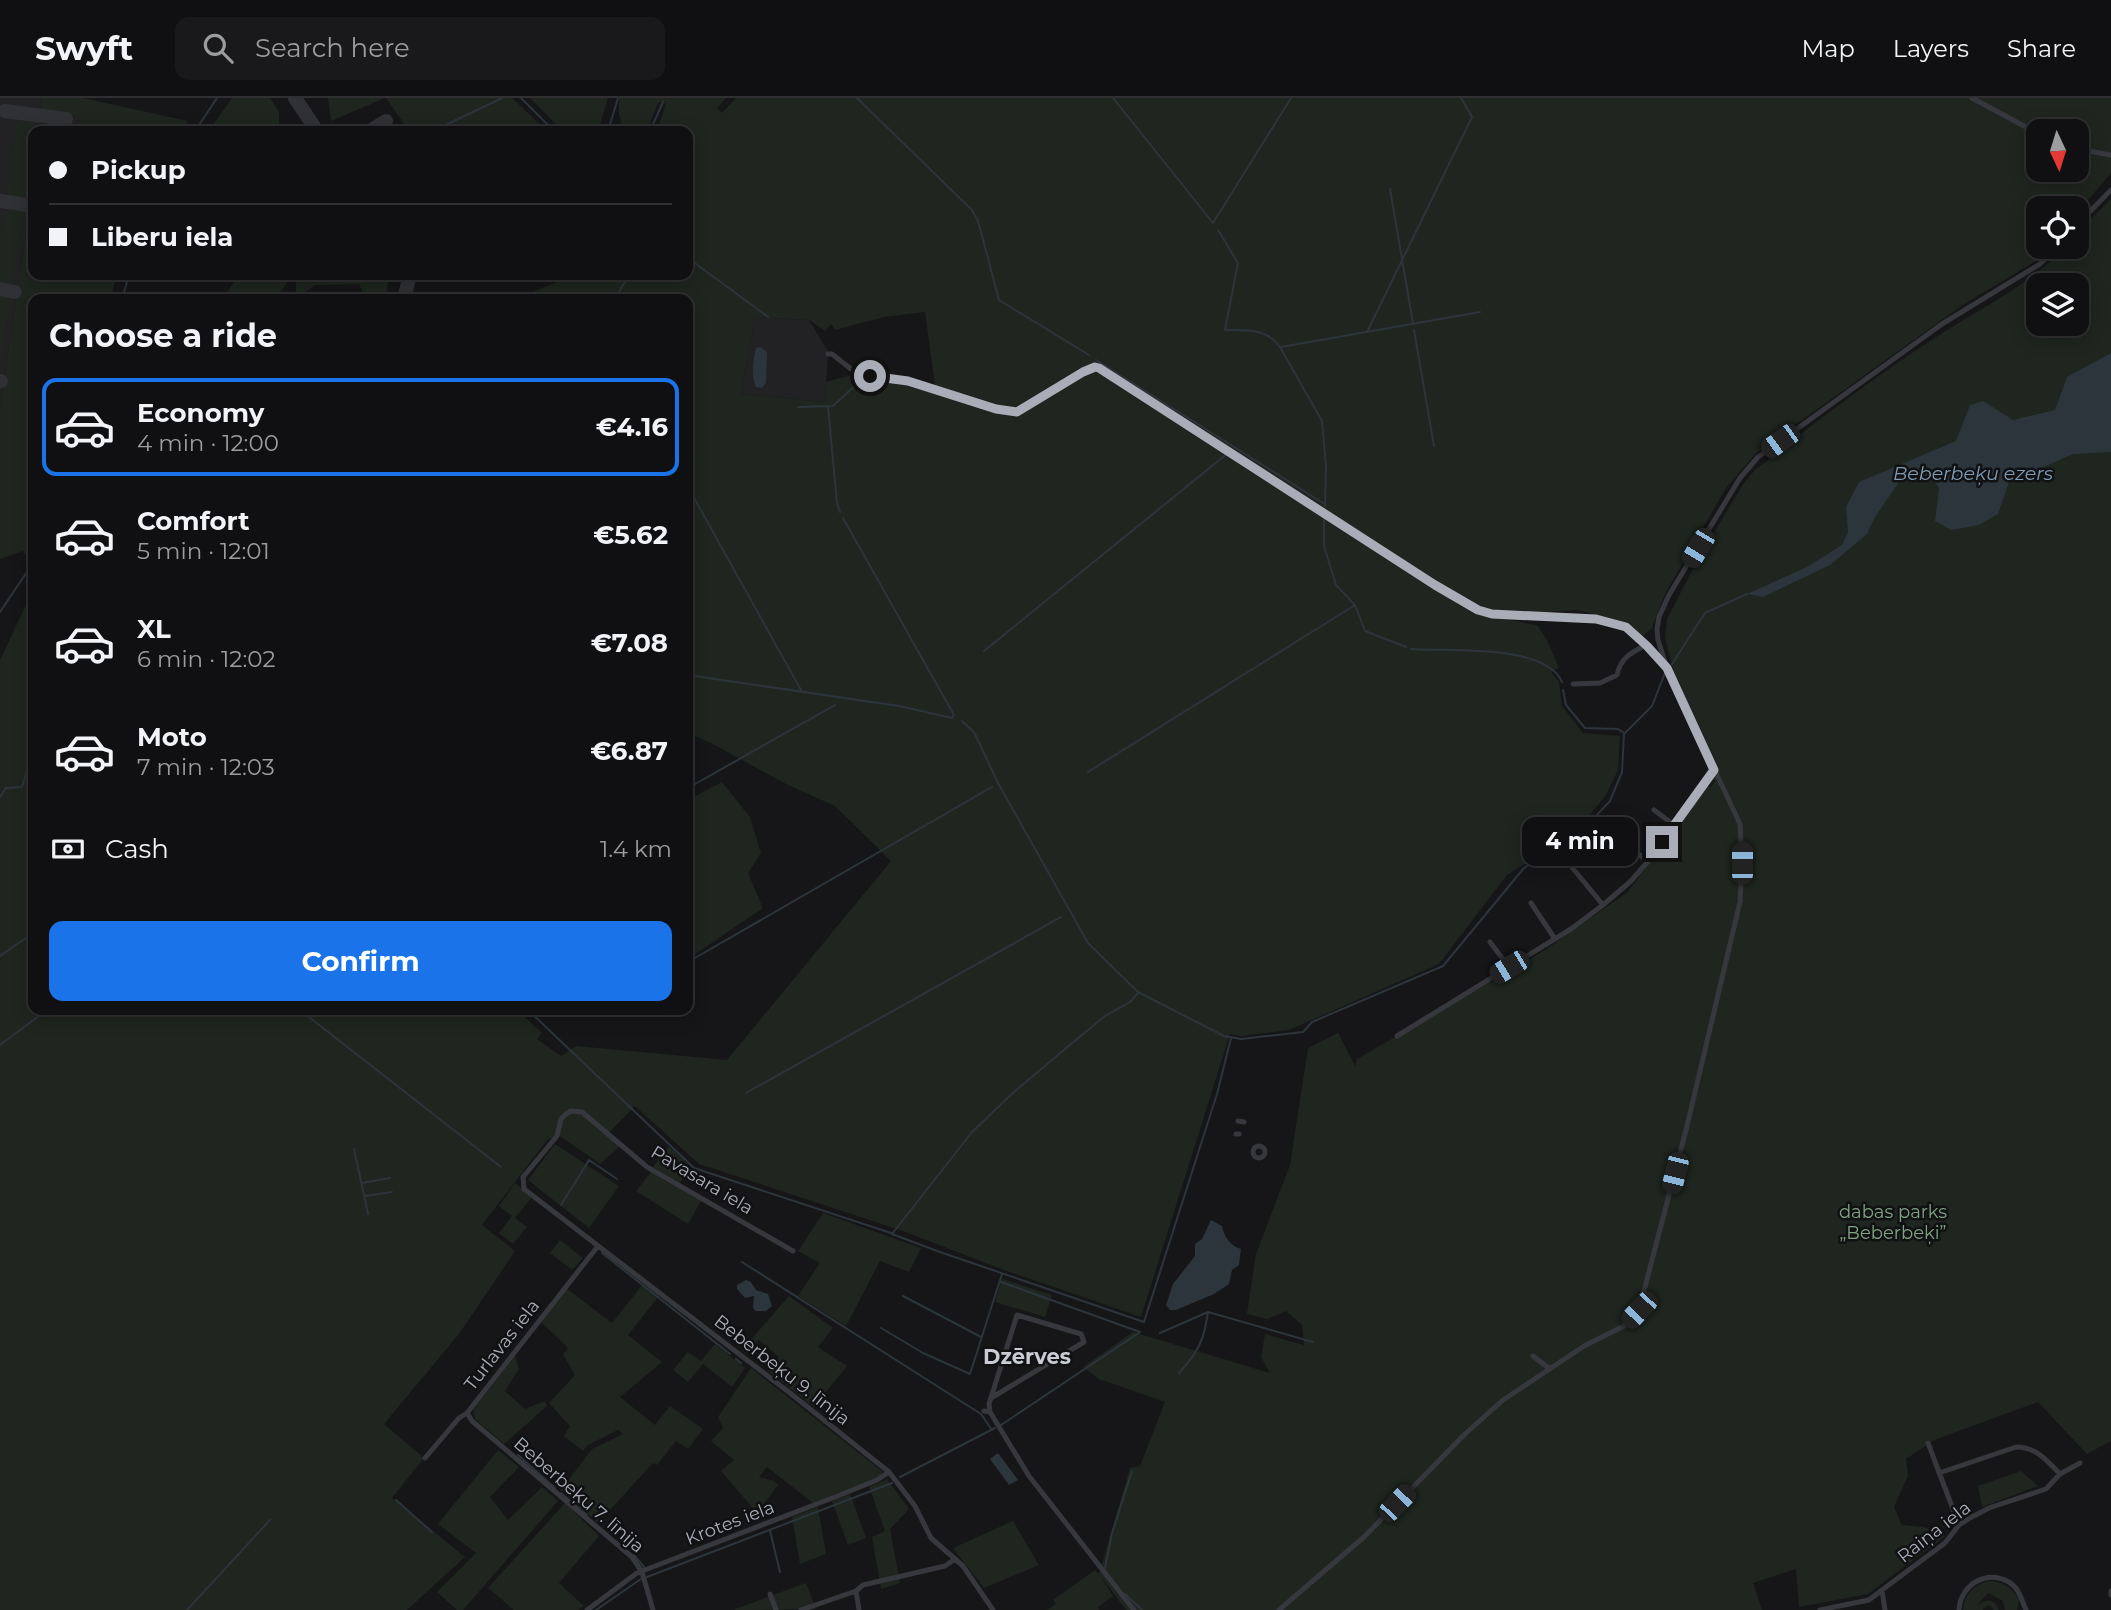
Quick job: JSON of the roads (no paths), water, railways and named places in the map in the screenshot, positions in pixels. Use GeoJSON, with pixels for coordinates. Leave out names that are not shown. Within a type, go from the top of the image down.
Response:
{"type":"FeatureCollection","features":[{"type":"Feature","properties":{"kind":"street"},"geometry":{"type":"LineString","coordinates":[[1972,98],[2026,127]]}},
{"type":"Feature","properties":{"kind":"street"},"geometry":{"type":"LineString","coordinates":[[2090,151],[2111,155]]}},
{"type":"Feature","properties":{"kind":"street"},"geometry":{"type":"LineString","coordinates":[[2089,213],[2111,190]]}},
{"type":"Feature","properties":{"kind":"street"},"geometry":{"type":"LineString","coordinates":[[1279,1610],[1364,1537],[1465,1433],[1503,1400],[1584,1346],[1624,1326],[1639,1310],[1687,1126],[1740,902],[1742,838],[1740,824],[1667,668],[1658,640],[1659,617],[1669,595],[1740,478],[1758,457],[1942,324],[2045,259]]}},
{"type":"Feature","properties":{"kind":"street"},"geometry":{"type":"LineString","coordinates":[[828,354],[832,354],[851,369],[870,376],[908,381],[996,409],[1017,412],[1083,372],[1099,368],[1478,610],[1492,614],[1607,620],[1626,627],[1667,668]]}},
{"type":"Feature","properties":{"kind":"street"},"geometry":{"type":"LineString","coordinates":[[1573,684],[1601,683],[1617,676],[1619,664],[1625,656],[1646,645]]}},
{"type":"Feature","properties":{"kind":"street"},"geometry":{"type":"LineString","coordinates":[[1397,1035],[1555,939],[1603,905],[1631,881],[1647,862],[1714,770]]}},
{"type":"Feature","properties":{"kind":"street"},"geometry":{"type":"LineString","coordinates":[[1654,810],[1674,825]]}},
{"type":"Feature","properties":{"kind":"street"},"geometry":{"type":"LineString","coordinates":[[1620,839],[1647,862]]}},
{"type":"Feature","properties":{"kind":"street"},"geometry":{"type":"LineString","coordinates":[[1561,854],[1603,905]]}},
{"type":"Feature","properties":{"kind":"street"},"geometry":{"type":"LineString","coordinates":[[1531,903],[1555,939]]}},
{"type":"Feature","properties":{"kind":"street"},"geometry":{"type":"LineString","coordinates":[[1490,942],[1509,967]]}},
{"type":"Feature","properties":{"kind":"street","name":"Pavasara iela"},"geometry":{"type":"LineString","coordinates":[[522,1184],[523,1177],[557,1136],[561,1119],[571,1111],[582,1112],[647,1167],[793,1251]]}},
{"type":"Feature","properties":{"kind":"street","name":"Beberbeķu 9. līnija"},"geometry":{"type":"LineString","coordinates":[[522,1184],[524,1189],[889,1472],[915,1506],[931,1538],[963,1566],[993,1610]]}},
{"type":"Feature","properties":{"kind":"street","name":"Turlavas iela"},"geometry":{"type":"LineString","coordinates":[[425,1458],[459,1418],[467,1413],[598,1246]]}},
{"type":"Feature","properties":{"kind":"street"},"geometry":{"type":"LineString","coordinates":[[990,1401],[1084,1342],[1081,1334],[1017,1315],[990,1401],[987,1411],[1029,1476],[1134,1610]]}},
{"type":"Feature","properties":{"kind":"street"},"geometry":{"type":"LineString","coordinates":[[1533,1356],[1550,1369]]}},
{"type":"Feature","properties":{"kind":"street","name":"Beberbeķu 7. līnija"},"geometry":{"type":"LineString","coordinates":[[467,1413],[472,1421],[632,1557],[642,1572],[653,1610]]}},
{"type":"Feature","properties":{"kind":"street"},"geometry":{"type":"LineString","coordinates":[[1928,1443],[1959,1525]]}},
{"type":"Feature","properties":{"kind":"street"},"geometry":{"type":"LineString","coordinates":[[1938,1473],[2023,1447],[2039,1453],[2060,1474]]}},
{"type":"Feature","properties":{"kind":"street","name":"Raiņa iela"},"geometry":{"type":"LineString","coordinates":[[1820,1610],[1869,1600],[1945,1543],[1959,1525],[1990,1508],[2046,1489],[2060,1474],[2080,1463]]}},
{"type":"Feature","properties":{"kind":"street","name":"Krotes iela"},"geometry":{"type":"LineString","coordinates":[[587,1610],[637,1573],[835,1497],[877,1480],[889,1472]]}},
{"type":"Feature","properties":{"kind":"street"},"geometry":{"type":"LineString","coordinates":[[801,1610],[856,1591],[863,1585],[944,1566],[955,1559]]}},
{"type":"Feature","properties":{"kind":"street"},"geometry":{"type":"LineString","coordinates":[[1959,1610],[1961,1597],[1966,1590],[1975,1581],[1989,1577],[2011,1583],[2018,1590],[2026,1610]]}},
{"type":"Feature","properties":{"kind":"street"},"geometry":{"type":"LineString","coordinates":[[1882,1590],[1885,1610]]}},
{"type":"Feature","properties":{"kind":"street"},"geometry":{"type":"LineString","coordinates":[[856,1591],[859,1610]]}},
{"type":"Feature","properties":{"kind":"street"},"geometry":{"type":"LineString","coordinates":[[770,1594],[776,1610]]}},
{"type":"Feature","properties":{"kind":"water"},"geometry":{"type":"Polygon","coordinates":[[[760,347],[767,352],[766,383],[762,388],[756,387],[753,373],[756,348],[760,347]]]}},
{"type":"Feature","properties":{"kind":"water","name":"Beberbeķu ezers"},"geometry":{"type":"Polygon","coordinates":[[[2111,353],[2111,452],[2073,454],[2009,482],[1998,514],[1979,525],[1951,530],[1935,521],[1939,488],[1931,475],[1901,479],[1875,517],[1867,534],[1830,565],[1763,597],[1747,594],[1807,567],[1842,545],[1848,532],[1846,507],[1859,482],[1956,441],[1970,405],[1983,401],[2013,420],[2055,410],[2067,377],[2111,353]]]}},
{"type":"Feature","properties":{"kind":"water"},"geometry":{"type":"Polygon","coordinates":[[[1211,1220],[1222,1226],[1228,1240],[1241,1249],[1239,1265],[1232,1270],[1229,1284],[1214,1294],[1170,1310],[1166,1305],[1173,1284],[1195,1256],[1195,1244],[1202,1239],[1211,1220]]]}},
{"type":"Feature","properties":{"kind":"water"},"geometry":{"type":"Polygon","coordinates":[[[746,1280],[751,1282],[756,1290],[768,1294],[772,1306],[766,1311],[756,1311],[753,1308],[754,1296],[745,1298],[737,1289],[737,1285],[746,1280]]]}},
{"type":"Feature","properties":{"kind":"water"},"geometry":{"type":"Polygon","coordinates":[[[998,1453],[1018,1480],[1009,1485],[990,1459],[998,1453]]]}},
{"type":"Feature","properties":{"kind":"waterway"},"geometry":{"type":"LineString","coordinates":[[198,126],[217,98]]}},
{"type":"Feature","properties":{"kind":"waterway"},"geometry":{"type":"LineString","coordinates":[[443,126],[502,98]]}},
{"type":"Feature","properties":{"kind":"waterway"},"geometry":{"type":"LineString","coordinates":[[521,98],[549,126]]}},
{"type":"Feature","properties":{"kind":"waterway"},"geometry":{"type":"LineString","coordinates":[[610,126],[618,98]]}},
{"type":"Feature","properties":{"kind":"waterway"},"geometry":{"type":"LineString","coordinates":[[857,98],[972,210],[978,221],[999,300],[1089,355]]}},
{"type":"Feature","properties":{"kind":"waterway"},"geometry":{"type":"LineString","coordinates":[[1113,98],[1213,223],[1291,98]]}},
{"type":"Feature","properties":{"kind":"waterway"},"geometry":{"type":"LineString","coordinates":[[1367,332],[1472,117],[1461,98]]}},
{"type":"Feature","properties":{"kind":"waterway"},"geometry":{"type":"LineString","coordinates":[[652,126],[663,102]]}},
{"type":"Feature","properties":{"kind":"waterway"},"geometry":{"type":"LineString","coordinates":[[1390,189],[1413,323]]}},
{"type":"Feature","properties":{"kind":"waterway"},"geometry":{"type":"LineString","coordinates":[[1218,230],[1238,263],[1225,330],[1262,333],[1280,347],[1322,421],[1326,466],[1325,506]]}},
{"type":"Feature","properties":{"kind":"waterway"},"geometry":{"type":"LineString","coordinates":[[693,262],[768,317]]}},
{"type":"Feature","properties":{"kind":"waterway"},"geometry":{"type":"LineString","coordinates":[[123,294],[128,280]]}},
{"type":"Feature","properties":{"kind":"waterway"},"geometry":{"type":"LineString","coordinates":[[618,294],[626,280]]}},
{"type":"Feature","properties":{"kind":"waterway"},"geometry":{"type":"LineString","coordinates":[[1281,347],[1480,312]]}},
{"type":"Feature","properties":{"kind":"waterway"},"geometry":{"type":"LineString","coordinates":[[1414,330],[1434,446]]}},
{"type":"Feature","properties":{"kind":"waterway"},"geometry":{"type":"LineString","coordinates":[[1096,360],[1323,503]]}},
{"type":"Feature","properties":{"kind":"waterway"},"geometry":{"type":"LineString","coordinates":[[798,407],[833,406],[862,379]]}},
{"type":"Feature","properties":{"kind":"waterway"},"geometry":{"type":"LineString","coordinates":[[828,407],[840,512]]}},
{"type":"Feature","properties":{"kind":"waterway"},"geometry":{"type":"LineString","coordinates":[[984,651],[1228,453]]}},
{"type":"Feature","properties":{"kind":"waterway"},"geometry":{"type":"LineString","coordinates":[[693,496],[801,690]]}},
{"type":"Feature","properties":{"kind":"waterway"},"geometry":{"type":"LineString","coordinates":[[1324,517],[1324,546],[1336,585],[1355,605],[1365,631],[1406,647]]}},
{"type":"Feature","properties":{"kind":"waterway"},"geometry":{"type":"LineString","coordinates":[[693,676],[899,706],[952,718],[954,715],[843,518]]}},
{"type":"Feature","properties":{"kind":"waterway"},"geometry":{"type":"LineString","coordinates":[[0,612],[28,570]]}},
{"type":"Feature","properties":{"kind":"waterway"},"geometry":{"type":"LineString","coordinates":[[1672,664],[1705,613],[1747,594]]}},
{"type":"Feature","properties":{"kind":"waterway"},"geometry":{"type":"LineString","coordinates":[[1088,772],[1355,605]]}},
{"type":"Feature","properties":{"kind":"waterway"},"geometry":{"type":"LineString","coordinates":[[1411,649],[1470,650],[1516,655],[1537,661],[1552,670],[1562,682]]}},
{"type":"Feature","properties":{"kind":"waterway"},"geometry":{"type":"LineString","coordinates":[[962,721],[974,732],[998,783],[1088,943],[1138,992],[1224,1036],[1241,1039],[1303,1032],[1312,1022],[1443,966],[1524,868],[1580,833],[1610,801],[1622,772],[1624,734],[1652,706],[1665,673]]}},
{"type":"Feature","properties":{"kind":"waterway"},"geometry":{"type":"LineString","coordinates":[[1563,690],[1566,705],[1585,728],[1618,729],[1624,733]]}},
{"type":"Feature","properties":{"kind":"waterway"},"geometry":{"type":"LineString","coordinates":[[693,785],[835,705]]}},
{"type":"Feature","properties":{"kind":"waterway"},"geometry":{"type":"LineString","coordinates":[[0,797],[6,788],[22,787],[28,770]]}},
{"type":"Feature","properties":{"kind":"waterway"},"geometry":{"type":"LineString","coordinates":[[693,959],[992,787]]}},
{"type":"Feature","properties":{"kind":"waterway"},"geometry":{"type":"LineString","coordinates":[[746,1093],[1061,917]]}},
{"type":"Feature","properties":{"kind":"waterway"},"geometry":{"type":"LineString","coordinates":[[0,956],[28,936]]}},
{"type":"Feature","properties":{"kind":"waterway"},"geometry":{"type":"LineString","coordinates":[[1138,993],[1130,1002],[1105,1016],[1077,1039],[972,1132],[892,1234],[1144,1322],[1217,1094],[1231,1038]]}},
{"type":"Feature","properties":{"kind":"waterway"},"geometry":{"type":"LineString","coordinates":[[0,1045],[40,1015]]}},
{"type":"Feature","properties":{"kind":"waterway"},"geometry":{"type":"LineString","coordinates":[[306,1015],[501,1167]]}},
{"type":"Feature","properties":{"kind":"waterway"},"geometry":{"type":"LineString","coordinates":[[533,1015],[694,1168],[891,1233]]}},
{"type":"Feature","properties":{"kind":"waterway"},"geometry":{"type":"LineString","coordinates":[[354,1149],[368,1214]]}},
{"type":"Feature","properties":{"kind":"waterway"},"geometry":{"type":"LineString","coordinates":[[561,1205],[589,1160],[617,1179]]}},
{"type":"Feature","properties":{"kind":"waterway"},"geometry":{"type":"LineString","coordinates":[[362,1183],[390,1178]]}},
{"type":"Feature","properties":{"kind":"waterway"},"geometry":{"type":"LineString","coordinates":[[365,1196],[392,1192]]}},
{"type":"Feature","properties":{"kind":"waterway"},"geometry":{"type":"LineString","coordinates":[[602,1253],[730,1354]]}},
{"type":"Feature","properties":{"kind":"waterway"},"geometry":{"type":"LineString","coordinates":[[742,1262],[981,1414],[992,1430]]}},
{"type":"Feature","properties":{"kind":"waterway"},"geometry":{"type":"LineString","coordinates":[[881,1328],[923,1353],[970,1374],[1002,1274]]}},
{"type":"Feature","properties":{"kind":"waterway"},"geometry":{"type":"LineString","coordinates":[[1001,1282],[1140,1332]]}},
{"type":"Feature","properties":{"kind":"waterway"},"geometry":{"type":"LineString","coordinates":[[903,1296],[981,1337]]}},
{"type":"Feature","properties":{"kind":"waterway"},"geometry":{"type":"LineString","coordinates":[[1160,1333],[1208,1312],[1313,1342]]}},
{"type":"Feature","properties":{"kind":"waterway"},"geometry":{"type":"LineString","coordinates":[[1179,1373],[1199,1345],[1208,1312]]}},
{"type":"Feature","properties":{"kind":"waterway"},"geometry":{"type":"LineString","coordinates":[[1001,1425],[1140,1332]]}},
{"type":"Feature","properties":{"kind":"waterway"},"geometry":{"type":"LineString","coordinates":[[736,1359],[741,1363]]}},
{"type":"Feature","properties":{"kind":"waterway"},"geometry":{"type":"LineString","coordinates":[[900,1477],[995,1428]]}},
{"type":"Feature","properties":{"kind":"waterway"},"geometry":{"type":"LineString","coordinates":[[518,1455],[555,1488]]}},
{"type":"Feature","properties":{"kind":"waterway"},"geometry":{"type":"LineString","coordinates":[[1105,1568],[1112,1533],[1132,1471]]}},
{"type":"Feature","properties":{"kind":"waterway"},"geometry":{"type":"LineString","coordinates":[[647,1577],[892,1483]]}},
{"type":"Feature","properties":{"kind":"waterway"},"geometry":{"type":"LineString","coordinates":[[561,1493],[587,1515]]}},
{"type":"Feature","properties":{"kind":"waterway"},"geometry":{"type":"LineString","coordinates":[[396,1500],[432,1532]]}},
{"type":"Feature","properties":{"kind":"waterway"},"geometry":{"type":"LineString","coordinates":[[187,1610],[270,1520]]}},
{"type":"Feature","properties":{"kind":"waterway"},"geometry":{"type":"LineString","coordinates":[[770,1531],[780,1572]]}},
{"type":"Feature","properties":{"kind":"waterway"},"geometry":{"type":"LineString","coordinates":[[634,1555],[644,1567]]}},
{"type":"Feature","properties":{"kind":"waterway"},"geometry":{"type":"LineString","coordinates":[[596,1610],[641,1579]]}},
{"type":"Feature","properties":{"kind":"waterway"},"geometry":{"type":"LineString","coordinates":[[1125,1594],[1142,1610]]}},
{"type":"Feature","properties":{"kind":"district","name":"Dzērves"},"geometry":{"type":"Point","coordinates":[1027,1357]}},
{"type":"Feature","properties":{"kind":"park label","name":"dabas parks „Beberbeķi”"},"geometry":{"type":"Point","coordinates":[1893,1222]}}]}
